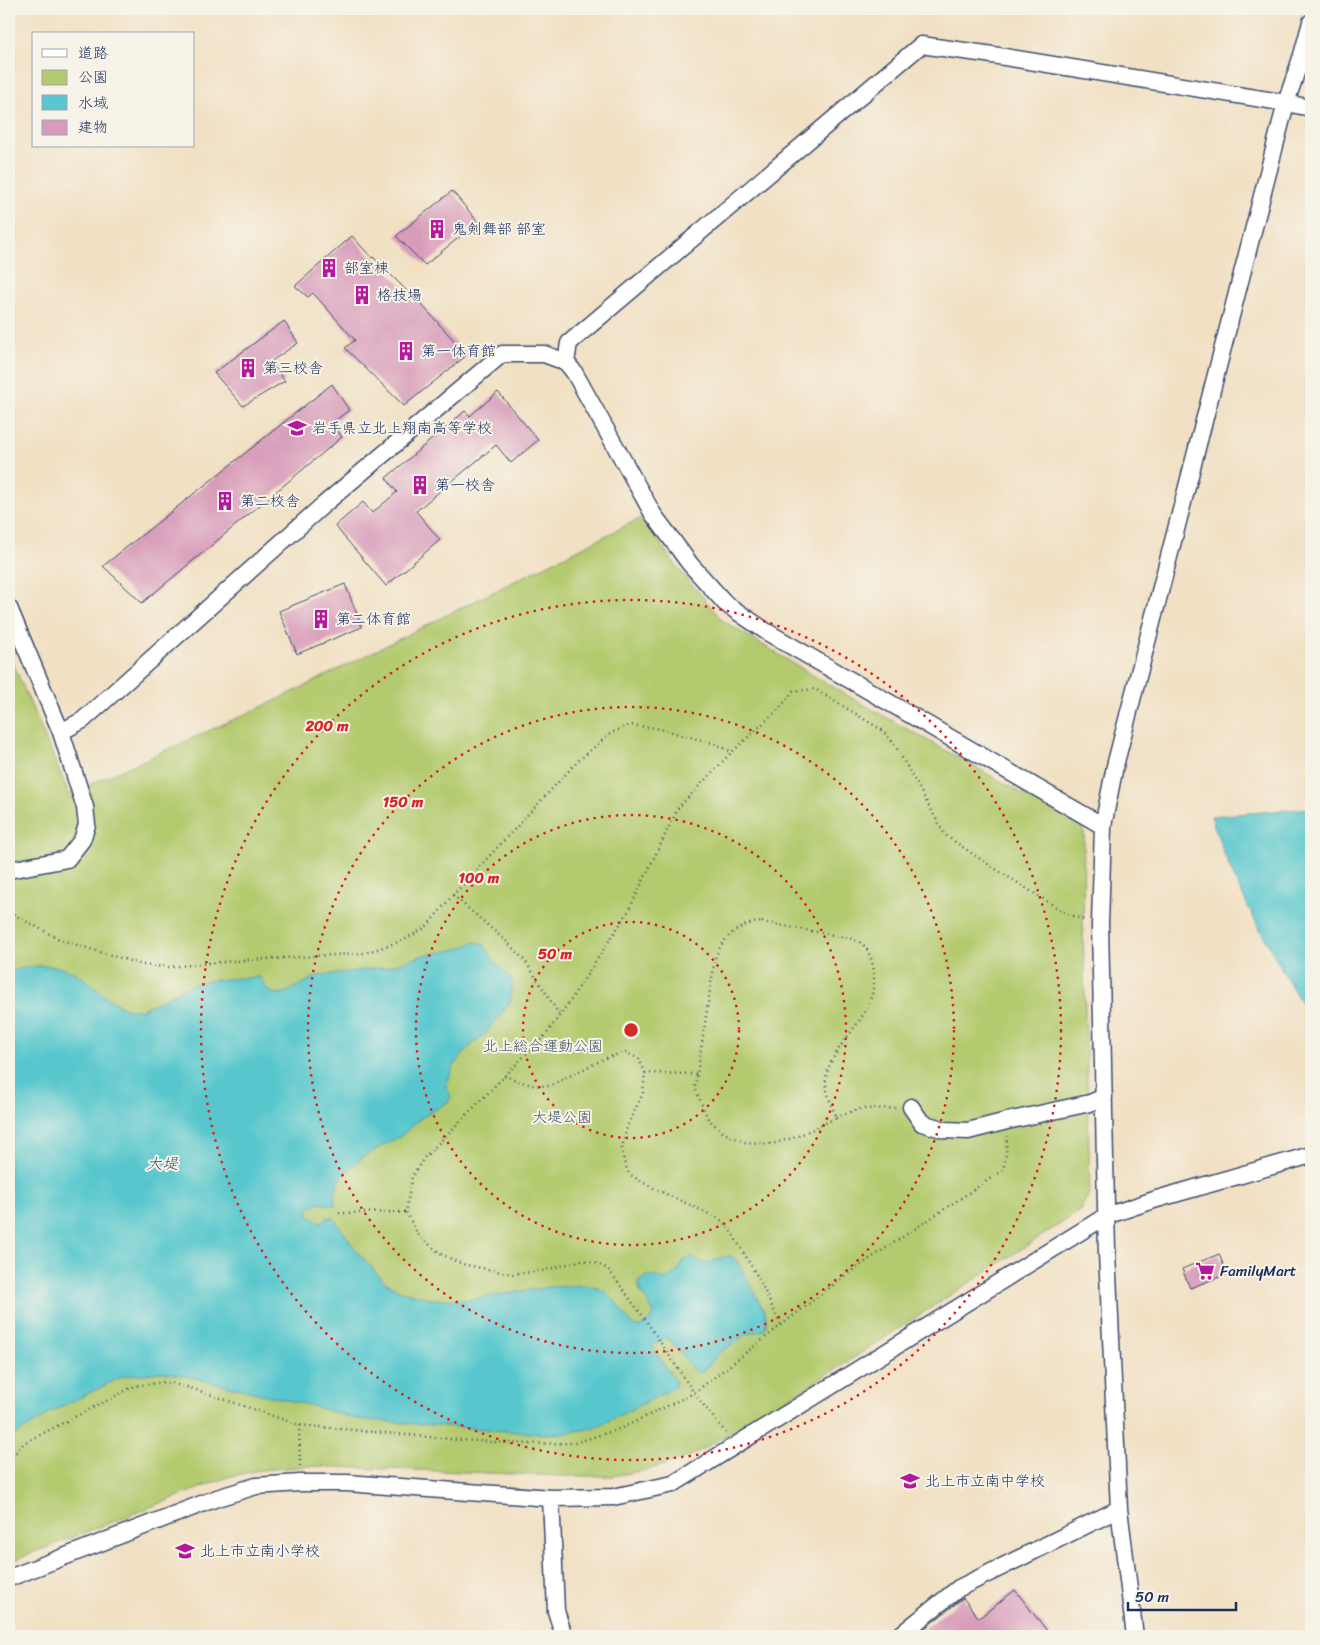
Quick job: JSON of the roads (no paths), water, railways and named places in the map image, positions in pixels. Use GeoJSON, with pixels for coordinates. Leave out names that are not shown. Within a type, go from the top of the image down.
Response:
{"type":"FeatureCollection","features":[{"type":"Feature","properties":{"kind":"street"},"geometry":{"type":"LineString","coordinates":[[1135,1636],[1119,1509],[1106,1252],[1100,925],[1103,826],[1114,766],[1286,103],[1307,53],[1311,22]]}},
{"type":"Feature","properties":{"kind":"street"},"geometry":{"type":"LineString","coordinates":[[566,362],[569,343],[921,45],[1311,108]]}},
{"type":"Feature","properties":{"kind":"street"},"geometry":{"type":"LineString","coordinates":[[61,732],[83,720],[322,506],[502,354],[544,354],[566,362],[589,397],[653,514],[690,564],[726,604],[767,632],[1103,826]]}},
{"type":"Feature","properties":{"kind":"street"},"geometry":{"type":"LineString","coordinates":[[9,608],[61,732],[85,807],[87,825],[82,840],[67,859],[9,870]]}},
{"type":"Feature","properties":{"kind":"street"},"geometry":{"type":"LineString","coordinates":[[912,1107],[922,1123],[945,1130],[968,1132],[1007,1121],[1090,1103],[1104,1097]]}},
{"type":"Feature","properties":{"kind":"street"},"geometry":{"type":"LineString","coordinates":[[9,1578],[217,1498],[256,1486],[300,1482],[551,1498],[613,1498],[673,1484],[1106,1216],[1157,1198],[1311,1155]]}},
{"type":"Feature","properties":{"kind":"street"},"geometry":{"type":"LineString","coordinates":[[551,1498],[556,1611],[564,1636]]}},
{"type":"Feature","properties":{"kind":"street"},"geometry":{"type":"LineString","coordinates":[[899,1636],[959,1588],[1119,1509]]}},
{"type":"Feature","properties":{"kind":"water"},"geometry":{"type":"Polygon","coordinates":[[[1311,808],[1311,1018],[1247,905],[1231,870],[1211,816],[1311,808]]]}},
{"type":"Feature","properties":{"kind":"water","name":"大堤"},"geometry":{"type":"Polygon","coordinates":[[[475,942],[484,944],[494,961],[510,977],[512,983],[510,1002],[485,1034],[467,1049],[454,1066],[446,1086],[451,1097],[449,1101],[417,1121],[399,1137],[355,1163],[339,1182],[335,1193],[335,1206],[318,1202],[309,1208],[308,1213],[310,1217],[320,1222],[326,1218],[334,1218],[358,1253],[385,1282],[401,1291],[433,1299],[468,1300],[548,1287],[585,1285],[604,1290],[616,1302],[633,1326],[641,1327],[654,1316],[638,1282],[649,1276],[666,1280],[679,1270],[683,1261],[692,1257],[708,1263],[731,1256],[737,1261],[765,1312],[767,1321],[764,1330],[747,1334],[718,1354],[700,1373],[694,1371],[672,1342],[666,1338],[653,1345],[654,1350],[676,1382],[674,1388],[596,1427],[567,1433],[544,1434],[356,1419],[313,1406],[161,1372],[124,1376],[50,1412],[9,1439],[9,972],[36,966],[63,968],[80,976],[115,1003],[123,1007],[140,1010],[196,983],[260,977],[267,989],[279,994],[287,992],[317,976],[387,967],[424,955],[459,949],[475,942]]]}},
{"type":"Feature","properties":{"kind":"place","name":"鬼剣舞部 部室"},"geometry":{"type":"Point","coordinates":[437,229]}},
{"type":"Feature","properties":{"kind":"place","name":"部室棟"},"geometry":{"type":"Point","coordinates":[329,268]}},
{"type":"Feature","properties":{"kind":"place","name":"格技場"},"geometry":{"type":"Point","coordinates":[362,295]}},
{"type":"Feature","properties":{"kind":"place","name":"第一体育館"},"geometry":{"type":"Point","coordinates":[406,351]}},
{"type":"Feature","properties":{"kind":"place","name":"第三校舎"},"geometry":{"type":"Point","coordinates":[248,368]}},
{"type":"Feature","properties":{"kind":"place","name":"岩手県立北上翔南高等学校"},"geometry":{"type":"Point","coordinates":[297,428]}},
{"type":"Feature","properties":{"kind":"place","name":"第一校舎"},"geometry":{"type":"Point","coordinates":[420,485]}},
{"type":"Feature","properties":{"kind":"place","name":"第二校舎"},"geometry":{"type":"Point","coordinates":[225,501]}},
{"type":"Feature","properties":{"kind":"place","name":"第二体育館"},"geometry":{"type":"Point","coordinates":[321,619]}},
{"type":"Feature","properties":{"kind":"place","name":"FamilyMart"},"geometry":{"type":"Point","coordinates":[1205,1271]}},
{"type":"Feature","properties":{"kind":"place","name":"北上市立南中学校"},"geometry":{"type":"Point","coordinates":[910,1481]}},
{"type":"Feature","properties":{"kind":"place","name":"北上市立南小学校"},"geometry":{"type":"Point","coordinates":[185,1551]}},
{"type":"Feature","properties":{"kind":"park label","name":"北上総合運動公園"},"geometry":{"type":"Point","coordinates":[543,1046]}},
{"type":"Feature","properties":{"kind":"park label","name":"大堤公園"},"geometry":{"type":"Point","coordinates":[562,1117]}}]}
